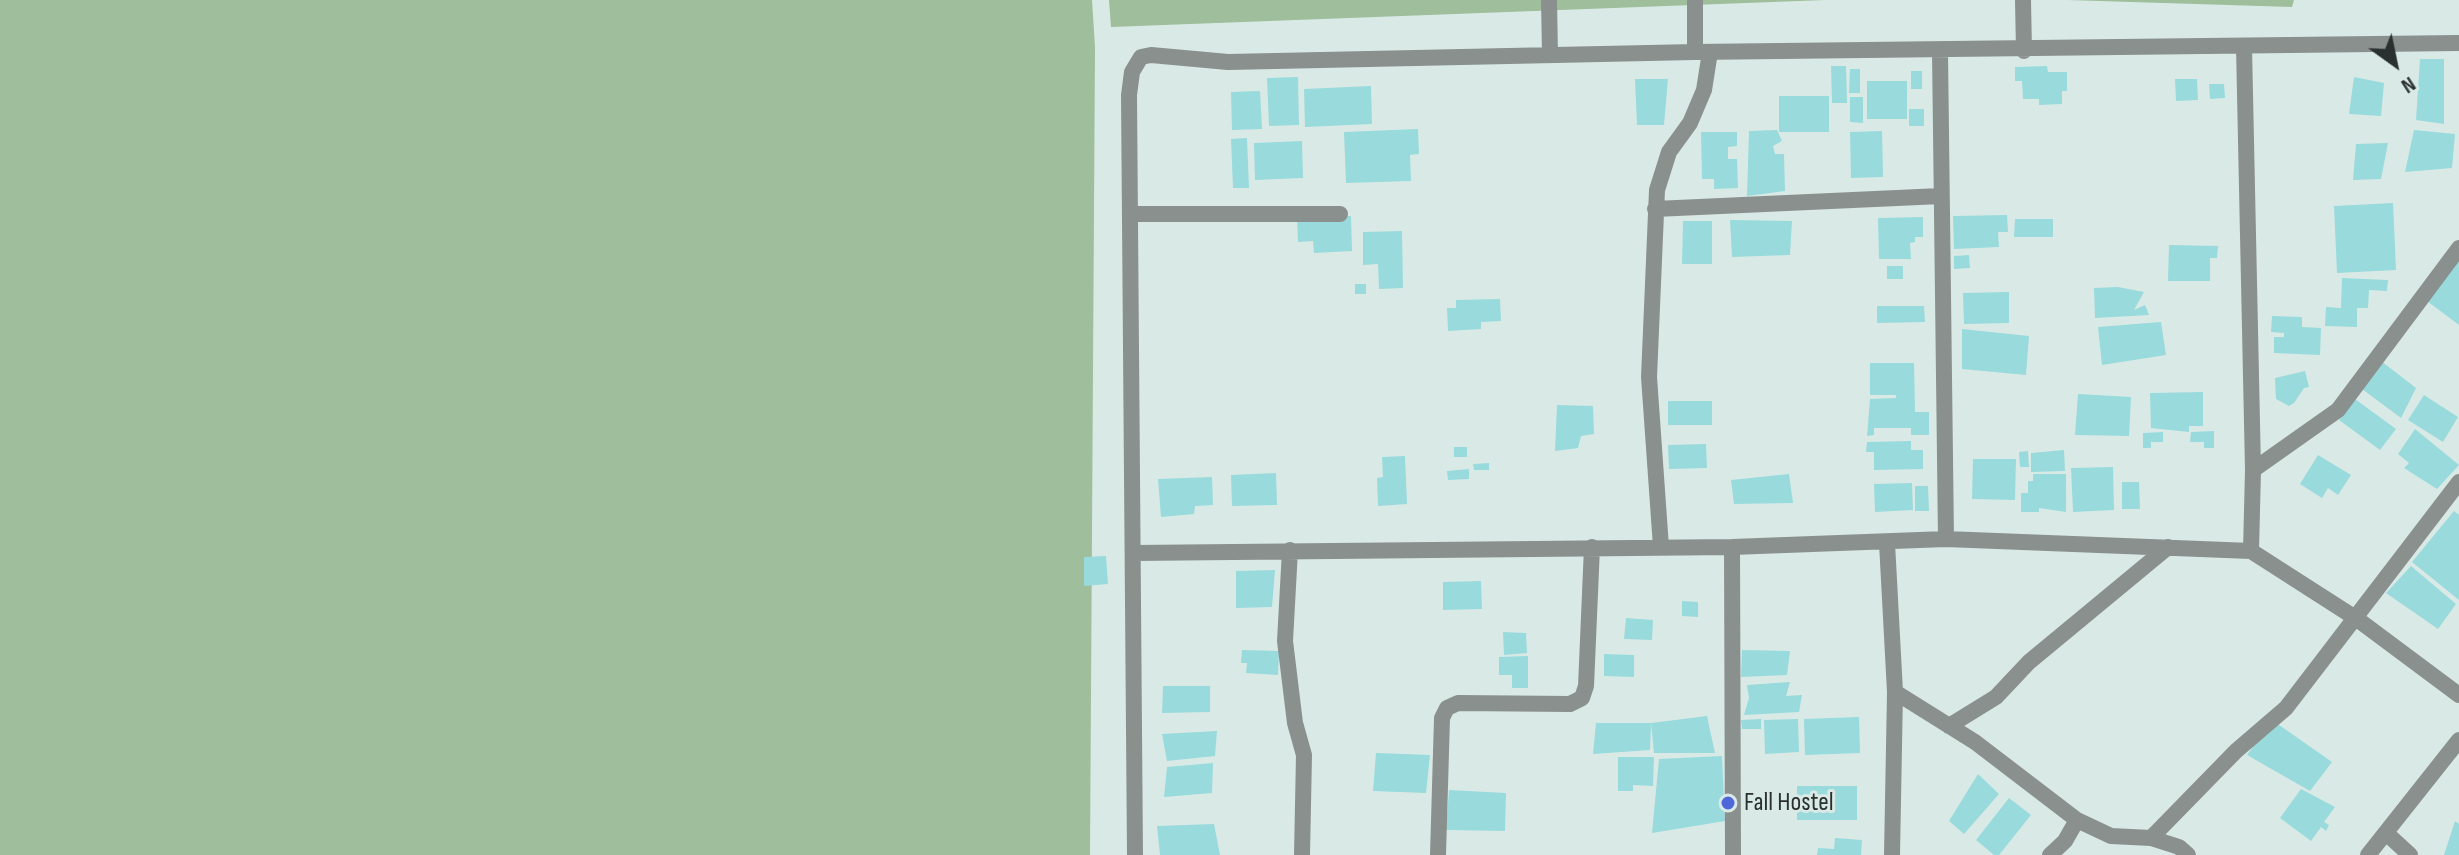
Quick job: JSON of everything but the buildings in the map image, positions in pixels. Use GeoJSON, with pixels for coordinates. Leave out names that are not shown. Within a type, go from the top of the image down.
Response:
{"type":"FeatureCollection","features":[{"type":"Feature","properties":{"kind":"street"},"geometry":{"type":"LineString","coordinates":[[1549,0],[1550,54]]}},
{"type":"Feature","properties":{"kind":"street"},"geometry":{"type":"LineString","coordinates":[[1661,547],[1649,377],[1655,209],[1663,168],[1699,101],[1702,52],[1695,0]]}},
{"type":"Feature","properties":{"kind":"street"},"geometry":{"type":"LineString","coordinates":[[2023,0],[2024,51]]}},
{"type":"Feature","properties":{"kind":"street"},"geometry":{"type":"LineString","coordinates":[[1135,855],[1129,95],[1135,64],[1141,57],[1151,55],[1228,62],[1550,54],[2024,51],[2459,43]]}},
{"type":"Feature","properties":{"kind":"street"},"geometry":{"type":"LineString","coordinates":[[2244,47],[2253,470],[2251,551]]}},
{"type":"Feature","properties":{"kind":"street"},"geometry":{"type":"LineString","coordinates":[[1940,51],[1946,539]]}},
{"type":"Feature","properties":{"kind":"street"},"geometry":{"type":"LineString","coordinates":[[1655,209],[1941,196]]}},
{"type":"Feature","properties":{"kind":"street"},"geometry":{"type":"LineString","coordinates":[[1132,214],[1340,214]]}},
{"type":"Feature","properties":{"kind":"street"},"geometry":{"type":"LineString","coordinates":[[2253,470],[2338,410],[2459,248]]}},
{"type":"Feature","properties":{"kind":"street"},"geometry":{"type":"LineString","coordinates":[[2151,838],[2236,751],[2286,708],[2459,482]]}},
{"type":"Feature","properties":{"kind":"street"},"geometry":{"type":"LineString","coordinates":[[1134,553],[1732,547],[1946,539],[2251,551],[2357,619],[2459,695]]}},
{"type":"Feature","properties":{"kind":"street"},"geometry":{"type":"LineString","coordinates":[[1887,543],[1895,692],[1892,855]]}},
{"type":"Feature","properties":{"kind":"street"},"geometry":{"type":"LineString","coordinates":[[1438,855],[1442,718],[1447,708],[1458,703],[1570,704],[1582,698],[1586,686],[1592,547]]}},
{"type":"Feature","properties":{"kind":"street"},"geometry":{"type":"LineString","coordinates":[[1732,547],[1733,855]]}},
{"type":"Feature","properties":{"kind":"street"},"geometry":{"type":"LineString","coordinates":[[1949,726],[1996,697],[2029,662],[2168,547]]}},
{"type":"Feature","properties":{"kind":"street"},"geometry":{"type":"LineString","coordinates":[[1290,550],[1285,641],[1295,723],[1304,755],[1302,855]]}},
{"type":"Feature","properties":{"kind":"street"},"geometry":{"type":"LineString","coordinates":[[1895,692],[1949,726],[2077,820],[2111,836],[2151,838],[2179,847],[2188,855]]}},
{"type":"Feature","properties":{"kind":"street"},"geometry":{"type":"LineString","coordinates":[[2368,855],[2459,740]]}},
{"type":"Feature","properties":{"kind":"street"},"geometry":{"type":"LineString","coordinates":[[2050,855],[2065,841],[2077,820]]}},
{"type":"Feature","properties":{"kind":"street"},"geometry":{"type":"LineString","coordinates":[[2386,833],[2410,855]]}},
{"type":"Feature","properties":{"kind":"green space"},"geometry":{"type":"Polygon","coordinates":[[[0,0],[1092,0],[1095,47],[1090,855],[0,855],[0,0]]]}},
{"type":"Feature","properties":{"kind":"green space"},"geometry":{"type":"Polygon","coordinates":[[[1109,0],[1825,0],[1111,27],[1109,0]]]}},
{"type":"Feature","properties":{"kind":"green space"},"geometry":{"type":"Polygon","coordinates":[[[2067,0],[2294,0],[2292,7],[2067,0]]]}},
{"type":"Feature","properties":{"kind":"place","name":"Fall Hostel"},"geometry":{"type":"Point","coordinates":[1728,803]}}]}
